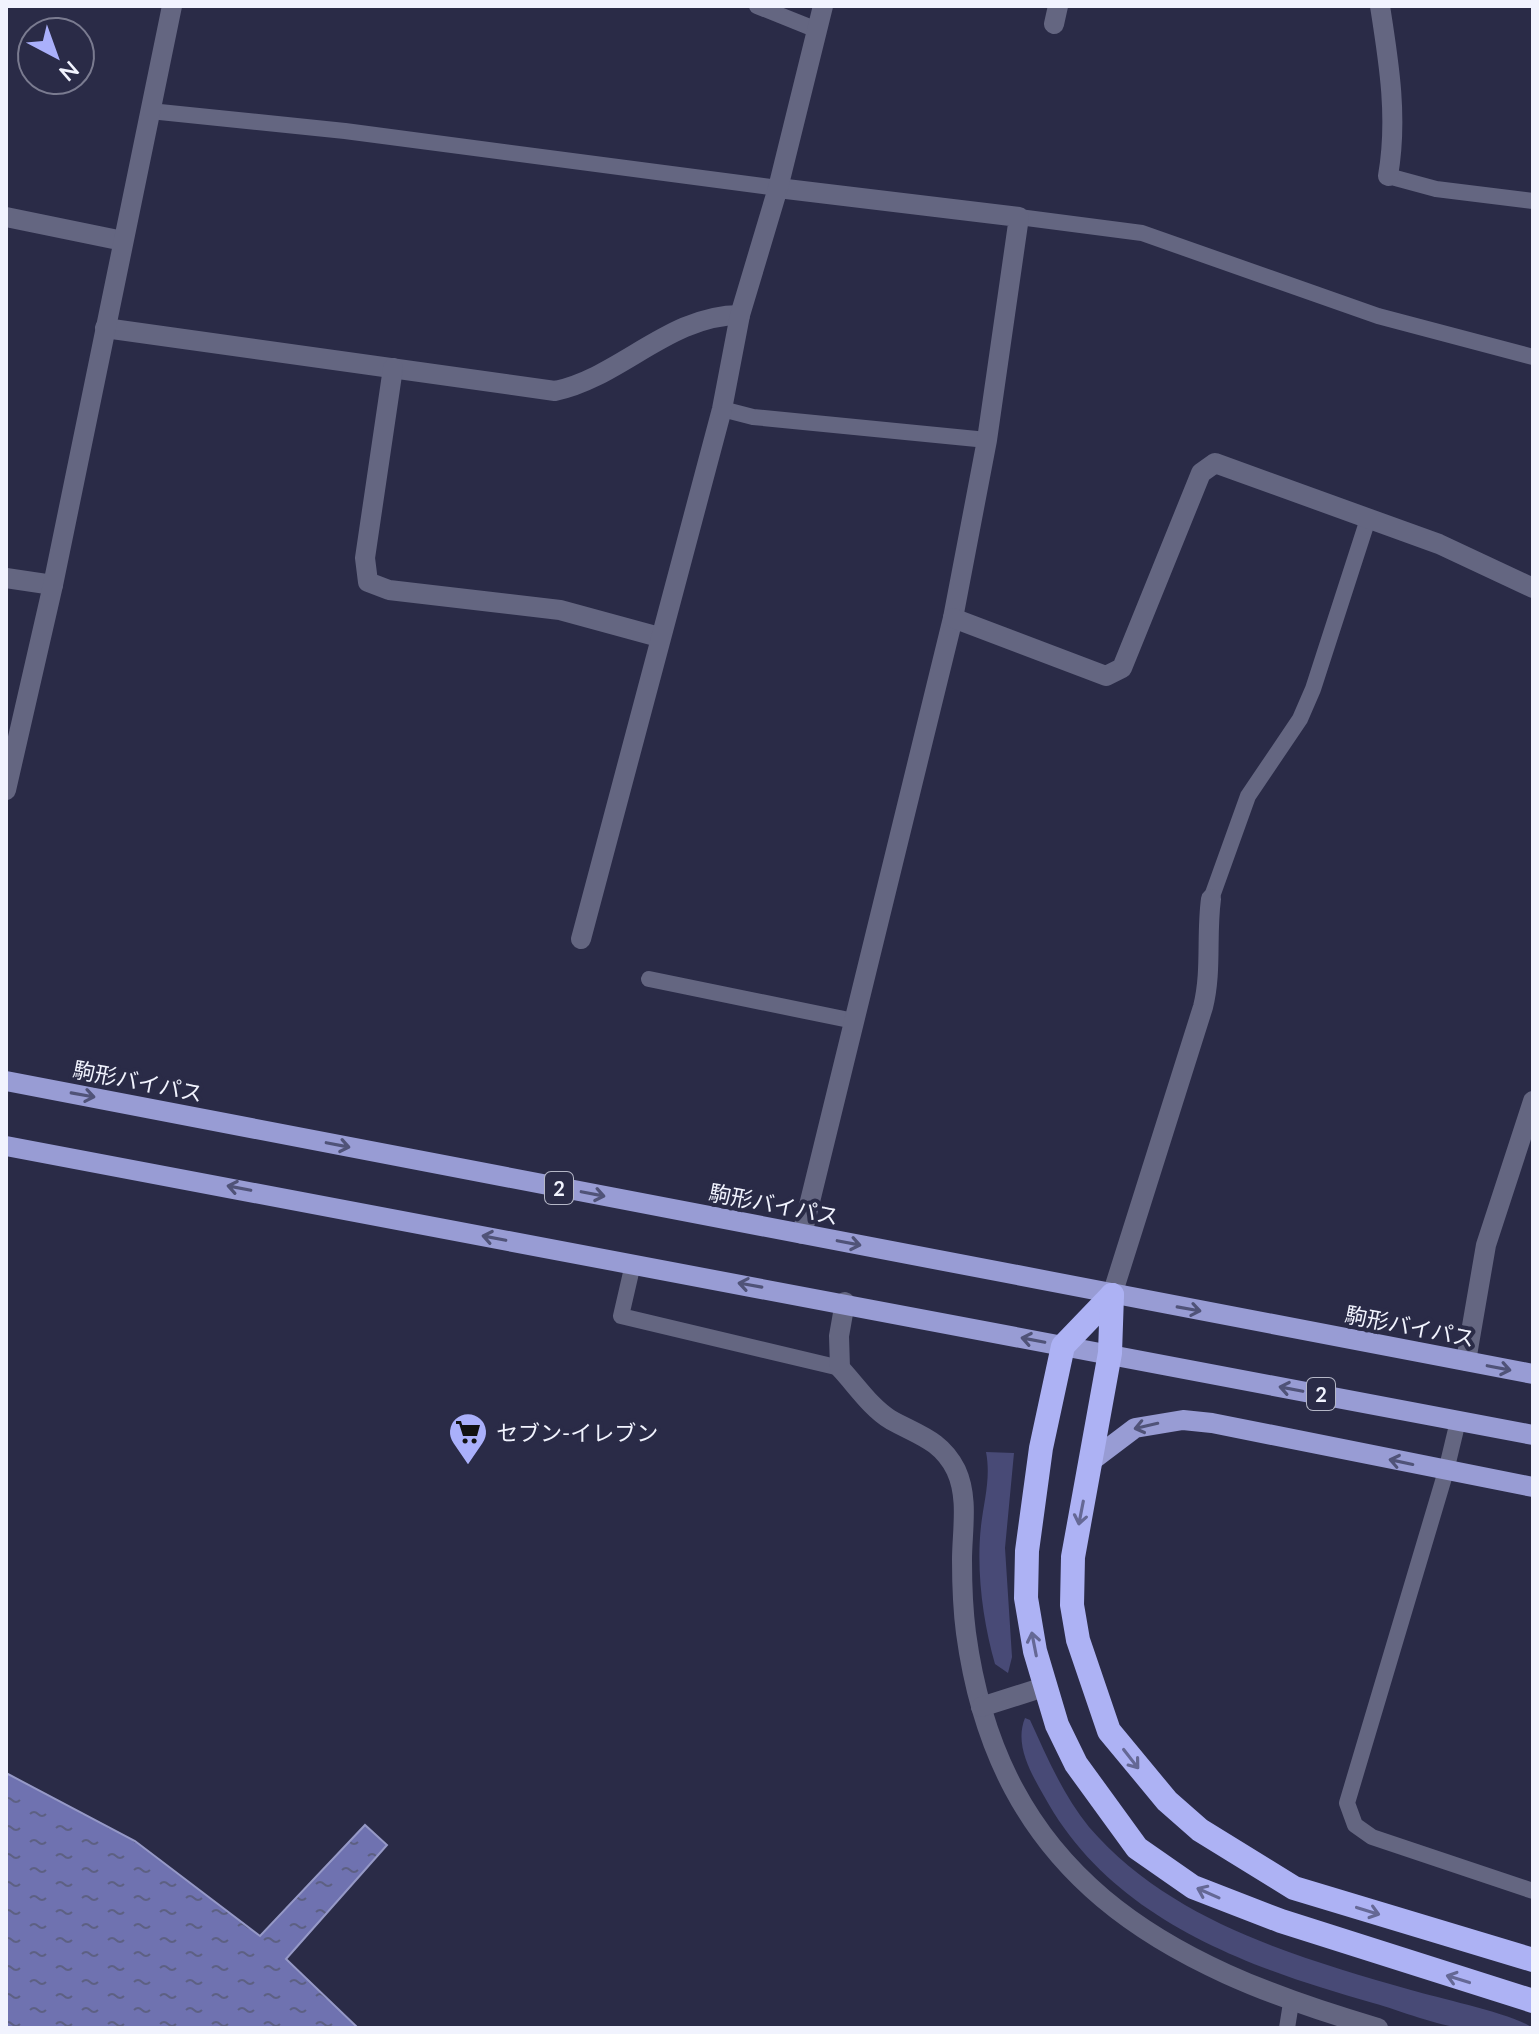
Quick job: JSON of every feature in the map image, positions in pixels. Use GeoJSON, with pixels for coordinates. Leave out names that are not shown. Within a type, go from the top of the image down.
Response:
{"type":"FeatureCollection","features":[{"type":"Feature","properties":{"kind":"highway"},"geometry":{"type":"LineString","coordinates":[[1112,1295],[1063,1346],[1041,1448],[1027,1551],[1026,1598],[1044,1687],[1057,1725],[1098,1798],[1137,1848],[1159,1866],[1230,1903],[1533,2001]]}},
{"type":"Feature","properties":{"kind":"highway"},"geometry":{"type":"LineString","coordinates":[[1112,1295],[1110,1353],[1073,1557],[1072,1605],[1078,1640],[1109,1731],[1167,1801],[1200,1830],[1294,1888],[1533,1960]]}},
{"type":"Feature","properties":{"kind":"main road","name":"駒形バイパス"},"geometry":{"type":"LineString","coordinates":[[6,1081],[1533,1374]]}},
{"type":"Feature","properties":{"kind":"main road","name":"2"},"geometry":{"type":"LineString","coordinates":[[6,1146],[845,1302],[1533,1435]]}},
{"type":"Feature","properties":{"kind":"main road"},"geometry":{"type":"LineString","coordinates":[[1090,1462],[1135,1428],[1183,1420],[1212,1423],[1533,1487]]}},
{"type":"Feature","properties":{"kind":"street"},"geometry":{"type":"LineString","coordinates":[[6,790],[53,585],[172,6]]}},
{"type":"Feature","properties":{"kind":"street"},"geometry":{"type":"LineString","coordinates":[[581,939],[722,409],[740,315],[778,188],[823,6]]}},
{"type":"Feature","properties":{"kind":"street"},"geometry":{"type":"LineString","coordinates":[[1380,6],[1392,82],[1393,145],[1388,176]]}},
{"type":"Feature","properties":{"kind":"street"},"geometry":{"type":"LineString","coordinates":[[778,188],[1019,217],[987,440],[953,618],[802,1234]]}},
{"type":"Feature","properties":{"kind":"street"},"geometry":{"type":"LineString","coordinates":[[6,217],[123,241]]}},
{"type":"Feature","properties":{"kind":"street"},"geometry":{"type":"LineString","coordinates":[[105,328],[555,391],[576,387],[688,324],[714,315],[740,315]]}},
{"type":"Feature","properties":{"kind":"street"},"geometry":{"type":"LineString","coordinates":[[393,368],[365,558],[368,582],[389,590],[560,610],[659,637]]}},
{"type":"Feature","properties":{"kind":"street"},"geometry":{"type":"LineString","coordinates":[[953,618],[1106,676],[1122,668],[1201,473],[1215,463],[1439,544],[1533,588]]}},
{"type":"Feature","properties":{"kind":"street"},"geometry":{"type":"LineString","coordinates":[[6,578],[53,585]]}},
{"type":"Feature","properties":{"kind":"street"},"geometry":{"type":"LineString","coordinates":[[1112,1295],[1203,1007],[1208,985],[1211,899]]}},
{"type":"Feature","properties":{"kind":"street"},"geometry":{"type":"LineString","coordinates":[[1466,1361],[1486,1245],[1533,1101]]}},
{"type":"Feature","properties":{"kind":"street"},"geometry":{"type":"LineString","coordinates":[[845,1302],[839,1336],[840,1368],[890,1419],[941,1446],[957,1472],[964,1501],[962,1562],[966,1633],[981,1707],[1004,1773],[1041,1833],[1077,1877],[1117,1912],[1159,1940],[1237,1981],[1291,2003],[1378,2028]]}},
{"type":"Feature","properties":{"kind":"street"},"geometry":{"type":"LineString","coordinates":[[981,1707],[1044,1687]]}},
{"type":"Feature","properties":{"kind":"lane"},"geometry":{"type":"LineString","coordinates":[[757,6],[817,30]]}},
{"type":"Feature","properties":{"kind":"lane"},"geometry":{"type":"LineString","coordinates":[[150,111],[345,131],[778,188]]}},
{"type":"Feature","properties":{"kind":"lane"},"geometry":{"type":"LineString","coordinates":[[1388,176],[1436,189],[1533,201]]}},
{"type":"Feature","properties":{"kind":"lane"},"geometry":{"type":"LineString","coordinates":[[1019,217],[1155,237],[1378,316],[1533,357]]}},
{"type":"Feature","properties":{"kind":"lane"},"geometry":{"type":"LineString","coordinates":[[722,409],[753,417],[987,440]]}},
{"type":"Feature","properties":{"kind":"lane"},"geometry":{"type":"LineString","coordinates":[[1211,899],[1248,796],[1292,732],[1313,689],[1368,519]]}},
{"type":"Feature","properties":{"kind":"lane"},"geometry":{"type":"LineString","coordinates":[[649,979],[854,1021]]}},
{"type":"Feature","properties":{"kind":"lane"},"geometry":{"type":"LineString","coordinates":[[633,1264],[621,1316],[840,1368]]}},
{"type":"Feature","properties":{"kind":"lane"},"geometry":{"type":"LineString","coordinates":[[1458,1421],[1446,1471],[1347,1803],[1355,1825],[1372,1837],[1533,1891]]}},
{"type":"Feature","properties":{"kind":"lane"},"geometry":{"type":"LineString","coordinates":[[1287,2028],[1291,2003]]}},
{"type":"Feature","properties":{"kind":"shaded area"},"geometry":{"type":"Polygon","coordinates":[[[986,1452],[1014,1453],[1005,1548],[1012,1657],[1008,1673],[995,1664],[982,1596],[979,1560],[987,1480],[986,1452]]]}},
{"type":"Feature","properties":{"kind":"shaded area"},"geometry":{"type":"Polygon","coordinates":[[[1025,1718],[1030,1720],[1063,1789],[1089,1827],[1121,1860],[1196,1911],[1280,1949],[1493,2012],[1533,2028],[1474,2029],[1431,2021],[1277,1973],[1186,1932],[1144,1906],[1106,1875],[1072,1839],[1044,1796],[1026,1758],[1022,1738],[1025,1718]]]}},
{"type":"Feature","properties":{"kind":"water"},"geometry":{"type":"Polygon","coordinates":[[[6,1773],[135,1841],[260,1936],[365,1825],[387,1845],[286,1959],[358,2028],[6,2028],[6,1773]]]}},
{"type":"Feature","properties":{"kind":"place","name":"セブン-イレブン"},"geometry":{"type":"Point","coordinates":[468,1466]}}]}
